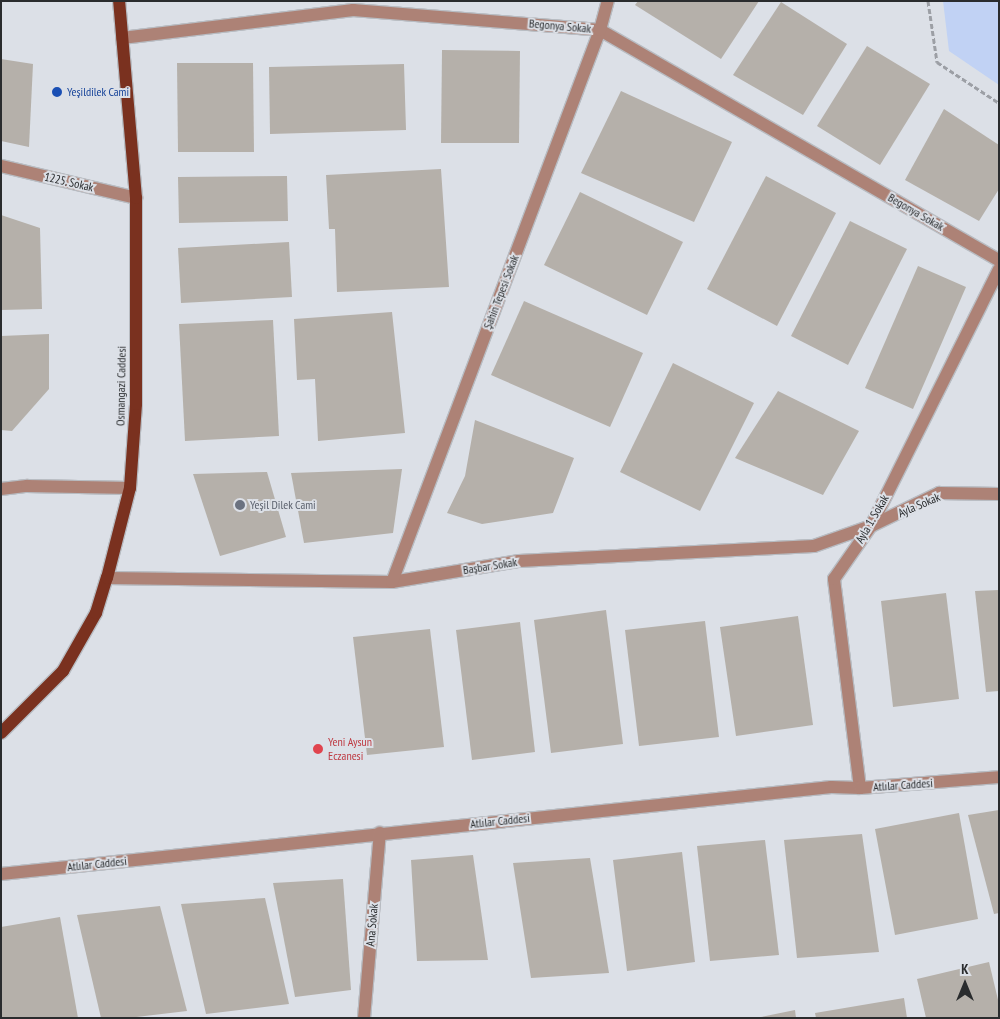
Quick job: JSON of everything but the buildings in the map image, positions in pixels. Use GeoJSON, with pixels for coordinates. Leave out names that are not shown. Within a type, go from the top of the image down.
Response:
{"type":"FeatureCollection","features":[{"type":"Feature","properties":{"kind":"main road","name":"Osmangazi Caddesi"},"geometry":{"type":"LineString","coordinates":[[1,733],[63,671],[96,613],[130,488],[136,404],[136,198],[119,1]]}},
{"type":"Feature","properties":{"kind":"street","name":"Şahin Tepesi Sokak"},"geometry":{"type":"LineString","coordinates":[[392,582],[600,30],[608,1]]}},
{"type":"Feature","properties":{"kind":"street","name":"Begonya Sokak"},"geometry":{"type":"LineString","coordinates":[[122,38],[354,5],[600,30],[999,260]]}},
{"type":"Feature","properties":{"kind":"street","name":"1225. Sokak"},"geometry":{"type":"LineString","coordinates":[[1,166],[136,198]]}},
{"type":"Feature","properties":{"kind":"street","name":"Ayla 1. Sokak"},"geometry":{"type":"LineString","coordinates":[[860,788],[834,579],[871,526],[999,269]]}},
{"type":"Feature","properties":{"kind":"street"},"geometry":{"type":"LineString","coordinates":[[1,489],[27,486],[130,488]]}},
{"type":"Feature","properties":{"kind":"street","name":"Ayla Sokak"},"geometry":{"type":"LineString","coordinates":[[871,526],[939,493],[999,494]]}},
{"type":"Feature","properties":{"kind":"street","name":"Başbar Sokak"},"geometry":{"type":"LineString","coordinates":[[107,578],[392,582],[519,561],[814,546],[871,526]]}},
{"type":"Feature","properties":{"kind":"street","name":"Atlılar Caddesi"},"geometry":{"type":"LineString","coordinates":[[1,874],[831,786],[860,788],[999,777]]}},
{"type":"Feature","properties":{"kind":"street","name":"Ana Sokak"},"geometry":{"type":"LineString","coordinates":[[364,1018],[380,833]]}},
{"type":"Feature","properties":{"kind":"path"},"geometry":{"type":"LineString","coordinates":[[928,1],[937,62],[999,104]]}},
{"type":"Feature","properties":{"kind":"shaded area"},"geometry":{"type":"Polygon","coordinates":[[[943,1],[999,1],[999,85],[949,51],[943,1]]]}},
{"type":"Feature","properties":{"kind":"place","name":"Yeşildilek Cami"},"geometry":{"type":"Point","coordinates":[57,92]}},
{"type":"Feature","properties":{"kind":"place","name":"Yeşil Dilek Cami"},"geometry":{"type":"Point","coordinates":[240,505]}},
{"type":"Feature","properties":{"kind":"place","name":"Yeni Aysun Eczanesi"},"geometry":{"type":"Point","coordinates":[318,749]}}]}
